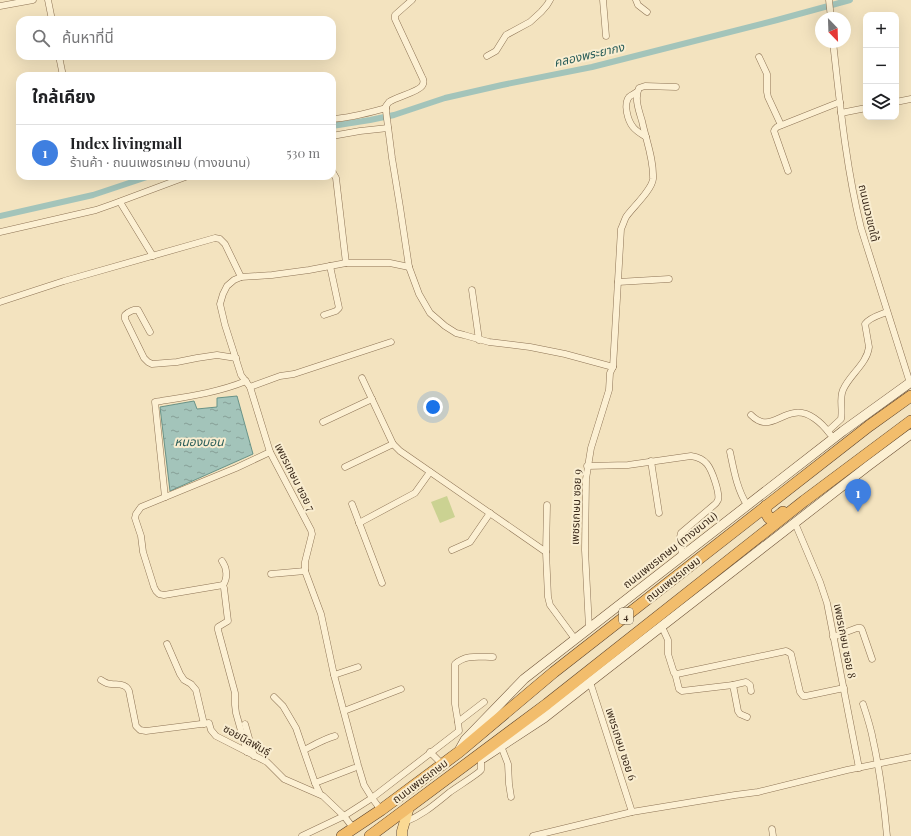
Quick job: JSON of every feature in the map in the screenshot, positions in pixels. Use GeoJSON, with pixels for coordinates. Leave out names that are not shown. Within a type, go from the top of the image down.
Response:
{"type":"FeatureCollection","features":[{"type":"Feature","properties":{"kind":"highway","name":"ถนนเพชรเกษม"},"geometry":{"type":"LineString","coordinates":[[342,836],[381,810],[458,752],[554,672],[869,426],[911,396]]}},
{"type":"Feature","properties":{"kind":"highway","name":"ถนนเพชรเกษม"},"geometry":{"type":"LineString","coordinates":[[370,836],[553,699],[828,483],[911,421]]}},
{"type":"Feature","properties":{"kind":"highway"},"geometry":{"type":"LineString","coordinates":[[766,506],[767,517],[770,519],[775,518],[804,494],[812,489],[828,483]]}},
{"type":"Feature","properties":{"kind":"main road","name":"ถนนเพชรเกษม (ทางขนาน)"},"geometry":{"type":"LineString","coordinates":[[458,752],[465,740],[524,679],[747,505],[831,434],[911,382]]}},
{"type":"Feature","properties":{"kind":"main road","name":"4"},"geometry":{"type":"LineString","coordinates":[[463,767],[481,759],[544,718],[911,434]]}},
{"type":"Feature","properties":{"kind":"main road"},"geometry":{"type":"LineString","coordinates":[[402,836],[409,807]]}},
{"type":"Feature","properties":{"kind":"street"},"geometry":{"type":"LineString","coordinates":[[0,6],[33,0]]}},
{"type":"Feature","properties":{"kind":"street"},"geometry":{"type":"LineString","coordinates":[[48,0],[51,16]]}},
{"type":"Feature","properties":{"kind":"street"},"geometry":{"type":"LineString","coordinates":[[412,0],[395,15],[395,19],[424,81],[423,85],[419,89],[388,102],[386,109],[410,274],[419,294],[430,313],[456,333],[488,342],[530,347],[565,354],[613,367]]}},
{"type":"Feature","properties":{"kind":"street"},"geometry":{"type":"LineString","coordinates":[[487,56],[496,51],[506,35],[530,22],[541,12],[550,0]]}},
{"type":"Feature","properties":{"kind":"street"},"geometry":{"type":"LineString","coordinates":[[603,0],[606,36]]}},
{"type":"Feature","properties":{"kind":"street"},"geometry":{"type":"LineString","coordinates":[[636,0],[638,5],[647,12]]}},
{"type":"Feature","properties":{"kind":"street"},"geometry":{"type":"LineString","coordinates":[[829,0],[830,12]]}},
{"type":"Feature","properties":{"kind":"street","name":"ถนนนวเขตใต้"},"geometry":{"type":"LineString","coordinates":[[834,48],[841,113],[855,203],[861,228],[887,312],[911,382]]}},
{"type":"Feature","properties":{"kind":"street"},"geometry":{"type":"LineString","coordinates":[[759,57],[767,74],[768,97],[781,126]]}},
{"type":"Feature","properties":{"kind":"street"},"geometry":{"type":"LineString","coordinates":[[60,60],[63,72]]}},
{"type":"Feature","properties":{"kind":"street"},"geometry":{"type":"LineString","coordinates":[[646,137],[632,127],[626,110],[626,102],[637,92],[639,88],[645,86],[676,87]]}},
{"type":"Feature","properties":{"kind":"street","name":"เพชรเกษม ซอย 9"},"geometry":{"type":"LineString","coordinates":[[589,628],[585,550],[586,479],[591,448],[609,390],[610,372],[613,367],[623,224],[652,182],[652,162],[638,105],[637,92]]}},
{"type":"Feature","properties":{"kind":"street"},"geometry":{"type":"LineString","coordinates":[[899,101],[911,99]]}},
{"type":"Feature","properties":{"kind":"street"},"geometry":{"type":"LineString","coordinates":[[788,171],[774,131],[775,129],[840,102]]}},
{"type":"Feature","properties":{"kind":"street"},"geometry":{"type":"LineString","coordinates":[[336,119],[367,114],[386,109]]}},
{"type":"Feature","properties":{"kind":"street"},"geometry":{"type":"LineString","coordinates":[[841,113],[863,109]]}},
{"type":"Feature","properties":{"kind":"street"},"geometry":{"type":"LineString","coordinates":[[336,135],[388,126]]}},
{"type":"Feature","properties":{"kind":"street"},"geometry":{"type":"LineString","coordinates":[[336,178],[346,263]]}},
{"type":"Feature","properties":{"kind":"street"},"geometry":{"type":"LineString","coordinates":[[0,232],[79,214],[120,202],[178,180]]}},
{"type":"Feature","properties":{"kind":"street"},"geometry":{"type":"LineString","coordinates":[[120,202],[153,256]]}},
{"type":"Feature","properties":{"kind":"street"},"geometry":{"type":"LineString","coordinates":[[0,302],[72,279],[215,238],[220,239],[225,244],[241,277],[272,275],[346,263],[390,264],[409,267]]}},
{"type":"Feature","properties":{"kind":"street"},"geometry":{"type":"LineString","coordinates":[[324,315],[336,311],[339,308],[330,266]]}},
{"type":"Feature","properties":{"kind":"street","name":"เพชรเกษม ซอย 7"},"geometry":{"type":"LineString","coordinates":[[241,277],[234,280],[227,286],[223,294],[220,304],[225,324],[241,375],[250,388],[270,452],[311,530],[312,534],[305,562],[305,571],[321,614],[334,675],[364,784],[381,810]]}},
{"type":"Feature","properties":{"kind":"street"},"geometry":{"type":"LineString","coordinates":[[618,282],[669,279]]}},
{"type":"Feature","properties":{"kind":"street"},"geometry":{"type":"LineString","coordinates":[[472,290],[479,340]]}},
{"type":"Feature","properties":{"kind":"street"},"geometry":{"type":"LineString","coordinates":[[150,332],[138,310],[128,312],[124,315],[144,358],[152,364],[177,362],[217,355],[236,358]]}},
{"type":"Feature","properties":{"kind":"street"},"geometry":{"type":"LineString","coordinates":[[751,415],[759,421],[769,422],[795,413],[805,414],[812,417],[831,434],[841,419],[842,392],[851,377],[861,365],[869,350],[865,324],[866,322],[887,312]]}},
{"type":"Feature","properties":{"kind":"street"},"geometry":{"type":"LineString","coordinates":[[250,388],[280,376],[294,374],[391,342]]}},
{"type":"Feature","properties":{"kind":"street"},"geometry":{"type":"LineString","coordinates":[[362,378],[393,444],[400,451],[546,552]]}},
{"type":"Feature","properties":{"kind":"street"},"geometry":{"type":"LineString","coordinates":[[165,497],[155,402],[213,391],[234,386],[246,381]]}},
{"type":"Feature","properties":{"kind":"street"},"geometry":{"type":"LineString","coordinates":[[323,422],[372,399]]}},
{"type":"Feature","properties":{"kind":"street"},"geometry":{"type":"LineString","coordinates":[[345,467],[393,444]]}},
{"type":"Feature","properties":{"kind":"street"},"geometry":{"type":"LineString","coordinates":[[223,585],[164,595],[156,592],[151,581],[143,552],[141,536],[135,518],[136,514],[141,507],[270,452]]}},
{"type":"Feature","properties":{"kind":"street"},"geometry":{"type":"LineString","coordinates":[[730,452],[738,488],[747,505]]}},
{"type":"Feature","properties":{"kind":"street"},"geometry":{"type":"LineString","coordinates":[[588,466],[628,465],[690,456],[697,457],[706,463],[713,474],[718,496],[717,501],[681,533],[682,556]]}},
{"type":"Feature","properties":{"kind":"street"},"geometry":{"type":"LineString","coordinates":[[651,461],[659,513]]}},
{"type":"Feature","properties":{"kind":"street"},"geometry":{"type":"LineString","coordinates":[[359,523],[415,493],[430,472]]}},
{"type":"Feature","properties":{"kind":"street"},"geometry":{"type":"LineString","coordinates":[[352,504],[382,583]]}},
{"type":"Feature","properties":{"kind":"street"},"geometry":{"type":"LineString","coordinates":[[547,506],[546,552],[548,597],[550,605],[575,639]]}},
{"type":"Feature","properties":{"kind":"street"},"geometry":{"type":"LineString","coordinates":[[452,550],[470,542],[490,513]]}},
{"type":"Feature","properties":{"kind":"street","name":"เพชรเกษม ซอย 8"},"geometry":{"type":"LineString","coordinates":[[795,523],[827,603],[859,768]]}},
{"type":"Feature","properties":{"kind":"street"},"geometry":{"type":"LineString","coordinates":[[222,561],[225,566],[226,575],[226,582],[223,585],[227,603],[228,621],[218,627],[218,630],[235,693],[236,713],[248,752]]}},
{"type":"Feature","properties":{"kind":"street"},"geometry":{"type":"LineString","coordinates":[[271,574],[305,571]]}},
{"type":"Feature","properties":{"kind":"street"},"geometry":{"type":"LineString","coordinates":[[662,627],[668,640],[668,654],[679,689],[682,692],[746,682],[750,685],[751,691]]}},
{"type":"Feature","properties":{"kind":"street"},"geometry":{"type":"LineString","coordinates":[[833,637],[860,628],[872,659]]}},
{"type":"Feature","properties":{"kind":"street"},"geometry":{"type":"LineString","coordinates":[[101,680],[109,684],[123,684],[126,686],[129,691],[136,726],[140,730],[206,723],[196,690],[191,684],[184,680],[180,674],[167,644]]}},
{"type":"Feature","properties":{"kind":"street"},"geometry":{"type":"LineString","coordinates":[[675,673],[677,674],[786,651],[791,654],[800,692],[803,696],[844,688]]}},
{"type":"Feature","properties":{"kind":"street"},"geometry":{"type":"LineString","coordinates":[[459,731],[455,704],[454,666],[463,659],[471,657],[493,657]]}},
{"type":"Feature","properties":{"kind":"street"},"geometry":{"type":"LineString","coordinates":[[334,675],[358,667]]}},
{"type":"Feature","properties":{"kind":"street","name":"เพชรเกษม ซอย 6"},"geometry":{"type":"LineString","coordinates":[[590,682],[632,812]]}},
{"type":"Feature","properties":{"kind":"street"},"geometry":{"type":"LineString","coordinates":[[733,685],[738,711],[743,716],[747,717]]}},
{"type":"Feature","properties":{"kind":"street"},"geometry":{"type":"LineString","coordinates":[[344,711],[400,689]]}},
{"type":"Feature","properties":{"kind":"street"},"geometry":{"type":"LineString","coordinates":[[274,697],[283,706],[296,728],[320,794]]}},
{"type":"Feature","properties":{"kind":"street"},"geometry":{"type":"LineString","coordinates":[[458,722],[484,702]]}},
{"type":"Feature","properties":{"kind":"street"},"geometry":{"type":"LineString","coordinates":[[863,704],[878,764],[886,836]]}},
{"type":"Feature","properties":{"kind":"street","name":"ซอยนิลพันธุ์"},"geometry":{"type":"LineString","coordinates":[[206,723],[216,736],[267,762],[284,779],[320,794],[344,816],[354,828]]}},
{"type":"Feature","properties":{"kind":"street"},"geometry":{"type":"LineString","coordinates":[[245,724],[254,756]]}},
{"type":"Feature","properties":{"kind":"street"},"geometry":{"type":"LineString","coordinates":[[302,836],[344,816],[372,798],[459,731],[464,730],[473,732]]}},
{"type":"Feature","properties":{"kind":"street"},"geometry":{"type":"LineString","coordinates":[[304,750],[316,743],[335,736]]}},
{"type":"Feature","properties":{"kind":"street"},"geometry":{"type":"LineString","coordinates":[[501,746],[508,764],[511,797]]}},
{"type":"Feature","properties":{"kind":"street"},"geometry":{"type":"LineString","coordinates":[[430,752],[442,764]]}},
{"type":"Feature","properties":{"kind":"street"},"geometry":{"type":"LineString","coordinates":[[533,836],[632,812],[758,792],[911,757]]}},
{"type":"Feature","properties":{"kind":"street"},"geometry":{"type":"LineString","coordinates":[[405,822],[417,817],[479,772],[481,770],[481,759]]}},
{"type":"Feature","properties":{"kind":"street"},"geometry":{"type":"LineString","coordinates":[[315,782],[354,768]]}},
{"type":"Feature","properties":{"kind":"green space"},"geometry":{"type":"Polygon","coordinates":[[[447,496],[455,517],[440,523],[431,502],[447,496]]]}},
{"type":"Feature","properties":{"kind":"water","name":"หนองบอน"},"geometry":{"type":"Polygon","coordinates":[[[237,396],[253,454],[170,491],[160,407],[194,401],[197,409],[217,407],[217,398],[237,396]]]}},
{"type":"Feature","properties":{"kind":"waterway","name":"คลองพระยากง"},"geometry":{"type":"LineString","coordinates":[[336,125],[394,115],[445,98],[592,67],[850,0]]}},
{"type":"Feature","properties":{"kind":"waterway","name":"คลองพระยากง"},"geometry":{"type":"LineString","coordinates":[[0,216],[93,195],[138,180]]}},
{"type":"Feature","properties":{"kind":"place","name":"Index livingmall"},"geometry":{"type":"Point","coordinates":[858,512]}}]}
